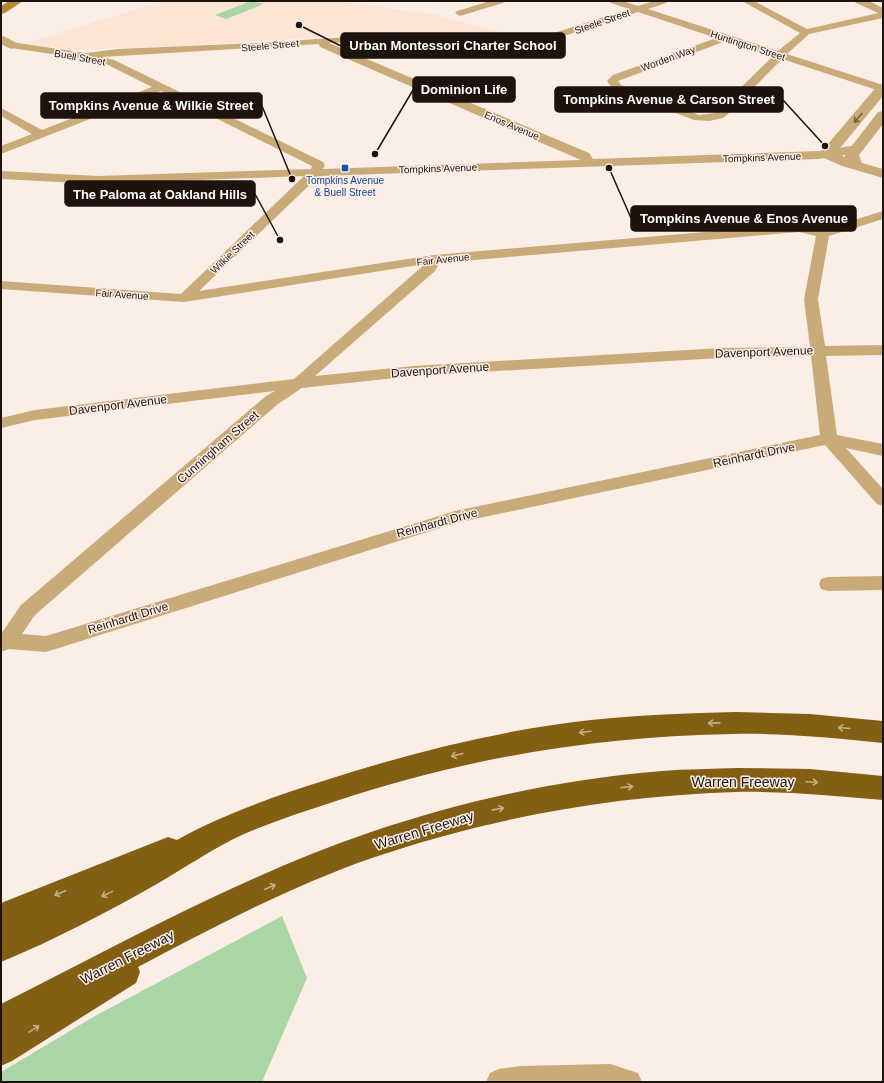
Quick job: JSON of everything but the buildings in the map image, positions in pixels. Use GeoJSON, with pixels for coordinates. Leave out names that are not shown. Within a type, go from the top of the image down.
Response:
{"type":"FeatureCollection","features":[{"type":"Feature","properties":{"kind":"highway"},"geometry":{"type":"LineString","coordinates":[[1,918],[139,861],[356,781],[476,750],[543,737],[607,729],[672,724],[735,722],[801,725],[883,732]]}},
{"type":"Feature","properties":{"kind":"highway","name":"Warren Freeway"},"geometry":{"type":"LineString","coordinates":[[1,1021],[234,903],[304,871],[370,846],[434,826],[493,810],[558,797],[623,787],[688,782],[752,780],[814,782],[883,788]]}},
{"type":"Feature","properties":{"kind":"highway"},"geometry":{"type":"LineString","coordinates":[[1,947],[140,878],[227,828]]}},
{"type":"Feature","properties":{"kind":"highway"},"geometry":{"type":"LineString","coordinates":[[1,1050],[234,903]]}},
{"type":"Feature","properties":{"kind":"main road"},"geometry":{"type":"LineString","coordinates":[[2,12],[17,1]]}},
{"type":"Feature","properties":{"kind":"street"},"geometry":{"type":"LineString","coordinates":[[460,13],[500,1]]}},
{"type":"Feature","properties":{"kind":"street","name":"Huntington Street"},"geometry":{"type":"LineString","coordinates":[[614,1],[883,89]]}},
{"type":"Feature","properties":{"kind":"street","name":"Steele Street"},"geometry":{"type":"LineString","coordinates":[[86,56],[118,52],[258,46],[322,41],[412,39],[527,45],[663,1]]}},
{"type":"Feature","properties":{"kind":"street"},"geometry":{"type":"LineString","coordinates":[[747,1],[806,32]]}},
{"type":"Feature","properties":{"kind":"street"},"geometry":{"type":"LineString","coordinates":[[860,1],[883,14]]}},
{"type":"Feature","properties":{"kind":"street"},"geometry":{"type":"LineString","coordinates":[[878,1],[883,3]]}},
{"type":"Feature","properties":{"kind":"street"},"geometry":{"type":"LineString","coordinates":[[781,55],[806,32],[883,14]]}},
{"type":"Feature","properties":{"kind":"street","name":"Worden Way"},"geometry":{"type":"LineString","coordinates":[[725,38],[616,77],[612,81],[617,87],[689,115],[710,118],[719,116],[723,113],[781,55]]}},
{"type":"Feature","properties":{"kind":"street","name":"Enos Avenue"},"geometry":{"type":"LineString","coordinates":[[322,41],[324,45],[585,156],[589,164]]}},
{"type":"Feature","properties":{"kind":"street","name":"Buell Street"},"geometry":{"type":"LineString","coordinates":[[4,44],[86,56],[110,62],[319,165],[315,173]]}},
{"type":"Feature","properties":{"kind":"street"},"geometry":{"type":"LineString","coordinates":[[1,150],[162,87]]}},
{"type":"Feature","properties":{"kind":"street"},"geometry":{"type":"LineString","coordinates":[[827,154],[883,89]]}},
{"type":"Feature","properties":{"kind":"street"},"geometry":{"type":"LineString","coordinates":[[1,111],[40,134]]}},
{"type":"Feature","properties":{"kind":"street"},"geometry":{"type":"LineString","coordinates":[[855,164],[852,155],[883,115]]}},
{"type":"Feature","properties":{"kind":"street","name":"Tompkins Avenue"},"geometry":{"type":"LineString","coordinates":[[1,175],[98,180],[589,164],[827,154],[857,149]]}},
{"type":"Feature","properties":{"kind":"street","name":"Tompkins Avenue"},"geometry":{"type":"LineString","coordinates":[[827,154],[841,161],[855,164],[883,174]]}},
{"type":"Feature","properties":{"kind":"street","name":"Wilkie Street"},"geometry":{"type":"LineString","coordinates":[[184,298],[315,173]]}},
{"type":"Feature","properties":{"kind":"street"},"geometry":{"type":"LineString","coordinates":[[883,215],[823,234],[811,299],[829,439],[883,500]]}},
{"type":"Feature","properties":{"kind":"street","name":"Fair Avenue"},"geometry":{"type":"LineString","coordinates":[[1,285],[184,298],[434,259],[799,228],[823,234]]}},
{"type":"Feature","properties":{"kind":"street","name":"Cunningham Street"},"geometry":{"type":"LineString","coordinates":[[4,642],[28,610],[272,400],[298,383],[430,268],[434,259]]}},
{"type":"Feature","properties":{"kind":"street","name":"Davenport Avenue"},"geometry":{"type":"LineString","coordinates":[[1,423],[35,415],[298,383],[422,371],[721,353],[883,350]]}},
{"type":"Feature","properties":{"kind":"street","name":"Reinhardt Drive"},"geometry":{"type":"LineString","coordinates":[[4,642],[46,644],[455,516],[829,439],[883,450]]}},
{"type":"Feature","properties":{"kind":"street"},"geometry":{"type":"LineString","coordinates":[[828,584],[883,583]]}},
{"type":"Feature","properties":{"kind":"street"},"geometry":{"type":"LineString","coordinates":[[499,1082],[520,1079],[610,1077],[629,1082]]}},
{"type":"Feature","properties":{"kind":"shaded area"},"geometry":{"type":"Polygon","coordinates":[[[163,1],[341,1],[436,15],[515,37],[517,41],[457,37],[357,35],[178,46],[70,50],[27,43],[163,1]]]}},
{"type":"Feature","properties":{"kind":"green space"},"geometry":{"type":"Polygon","coordinates":[[[251,1],[264,4],[226,19],[215,15],[251,1]]]}},
{"type":"Feature","properties":{"kind":"green space"},"geometry":{"type":"Polygon","coordinates":[[[282,916],[307,978],[262,1082],[1,1082],[1,1072],[95,1016],[282,916]]]}},
{"type":"Feature","properties":{"kind":"place","name":"Urban Montessori Charter School"},"geometry":{"type":"Point","coordinates":[299,25]}},
{"type":"Feature","properties":{"kind":"place","name":"Tompkins Avenue & Carson Street"},"geometry":{"type":"Point","coordinates":[825,146]}},
{"type":"Feature","properties":{"kind":"place","name":"Dominion Life"},"geometry":{"type":"Point","coordinates":[375,154]}},
{"type":"Feature","properties":{"kind":"place","name":"Tompkins Avenue & Buell Street"},"geometry":{"type":"Point","coordinates":[345,168]}},
{"type":"Feature","properties":{"kind":"place","name":"Tompkins Avenue & Enos Avenue"},"geometry":{"type":"Point","coordinates":[609,168]}},
{"type":"Feature","properties":{"kind":"place","name":"Tompkins Avenue & Wilkie Street"},"geometry":{"type":"Point","coordinates":[292,179]}},
{"type":"Feature","properties":{"kind":"place","name":"The Paloma at Oakland Hills"},"geometry":{"type":"Point","coordinates":[280,240]}}]}
